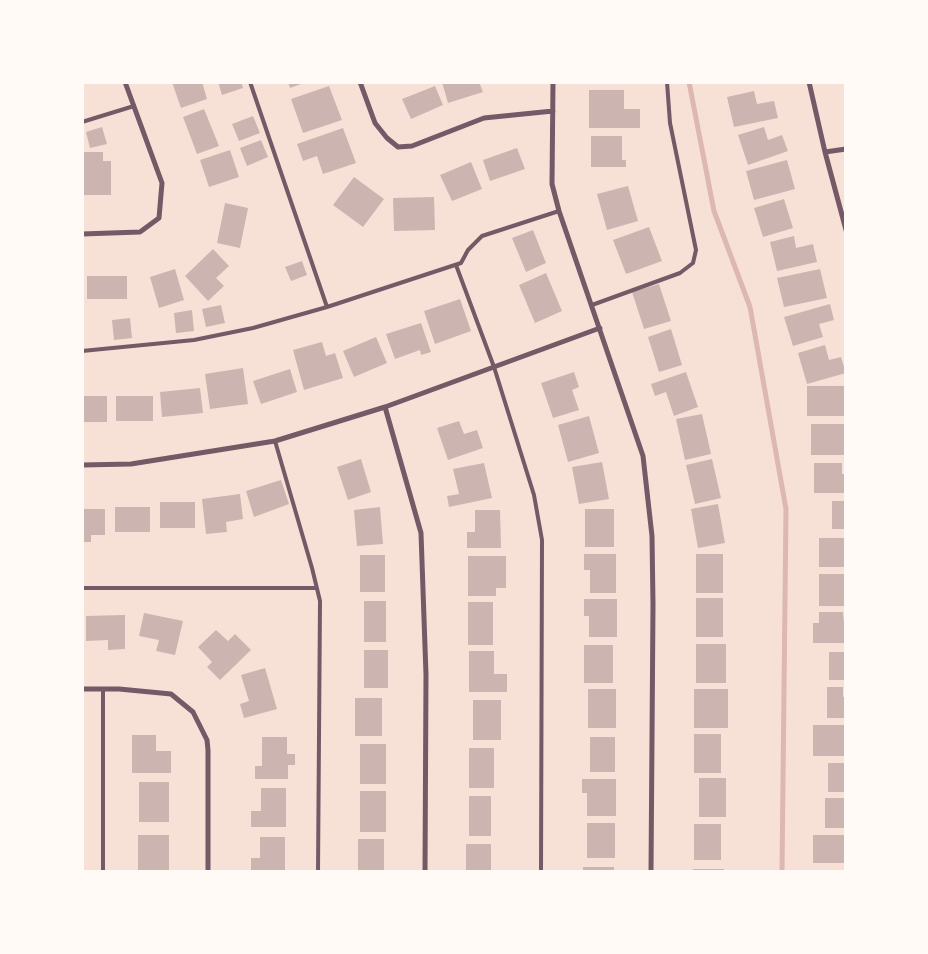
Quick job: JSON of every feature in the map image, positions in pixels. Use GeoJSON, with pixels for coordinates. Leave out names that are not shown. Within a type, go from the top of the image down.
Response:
{"type":"FeatureCollection","features":[{"type":"Feature","properties":{"kind":"street"},"geometry":{"type":"LineString","coordinates":[[82,234],[140,232],[159,218],[162,183],[125,82]]}},
{"type":"Feature","properties":{"kind":"street"},"geometry":{"type":"LineString","coordinates":[[360,82],[376,123],[387,138],[398,147],[412,146],[484,118],[553,111]]}},
{"type":"Feature","properties":{"kind":"street"},"geometry":{"type":"LineString","coordinates":[[553,82],[552,184],[559,211],[643,456],[652,536],[651,872]]}},
{"type":"Feature","properties":{"kind":"street"},"geometry":{"type":"LineString","coordinates":[[809,82],[846,230]]}},
{"type":"Feature","properties":{"kind":"street"},"geometry":{"type":"LineString","coordinates":[[825,152],[846,149]]}},
{"type":"Feature","properties":{"kind":"street"},"geometry":{"type":"LineString","coordinates":[[82,465],[131,464],[275,441],[385,407],[600,328]]}},
{"type":"Feature","properties":{"kind":"street"},"geometry":{"type":"LineString","coordinates":[[385,407],[421,534],[426,676],[425,872]]}},
{"type":"Feature","properties":{"kind":"street"},"geometry":{"type":"LineString","coordinates":[[82,689],[119,689],[171,694],[193,712],[207,740],[208,750],[208,872]]}},
{"type":"Feature","properties":{"kind":"lane"},"geometry":{"type":"LineString","coordinates":[[250,82],[327,307]]}},
{"type":"Feature","properties":{"kind":"lane"},"geometry":{"type":"LineString","coordinates":[[592,305],[680,273],[693,263],[696,250],[670,123],[667,82]]}},
{"type":"Feature","properties":{"kind":"lane"},"geometry":{"type":"LineString","coordinates":[[82,122],[134,106]]}},
{"type":"Feature","properties":{"kind":"lane"},"geometry":{"type":"LineString","coordinates":[[82,351],[194,340],[252,328],[327,307],[461,263],[468,250],[482,236],[559,211]]}},
{"type":"Feature","properties":{"kind":"lane"},"geometry":{"type":"LineString","coordinates":[[456,265],[494,367],[534,495],[542,540],[541,872]]}},
{"type":"Feature","properties":{"kind":"lane"},"geometry":{"type":"LineString","coordinates":[[275,441],[320,601],[318,872]]}},
{"type":"Feature","properties":{"kind":"lane"},"geometry":{"type":"LineString","coordinates":[[82,588],[317,588]]}},
{"type":"Feature","properties":{"kind":"lane"},"geometry":{"type":"LineString","coordinates":[[103,689],[103,872]]}},
{"type":"Feature","properties":{"kind":"building"},"geometry":{"type":"Polygon","coordinates":[[[172,82],[202,82],[207,99],[181,108],[172,82]]]}},
{"type":"Feature","properties":{"kind":"building"},"geometry":{"type":"Polygon","coordinates":[[[218,82],[241,82],[243,88],[222,95],[218,82]]]}},
{"type":"Feature","properties":{"kind":"building"},"geometry":{"type":"Polygon","coordinates":[[[288,82],[304,82],[304,83],[290,88],[288,82]]]}},
{"type":"Feature","properties":{"kind":"building"},"geometry":{"type":"Polygon","coordinates":[[[442,82],[479,82],[483,92],[448,103],[442,82]]]}},
{"type":"Feature","properties":{"kind":"building"},"geometry":{"type":"Polygon","coordinates":[[[329,86],[342,120],[303,133],[291,99],[329,86]]]}},
{"type":"Feature","properties":{"kind":"building"},"geometry":{"type":"Polygon","coordinates":[[[435,86],[443,105],[411,119],[402,99],[435,86]]]}},
{"type":"Feature","properties":{"kind":"building"},"geometry":{"type":"Polygon","coordinates":[[[589,90],[624,90],[624,109],[640,109],[640,128],[589,128],[589,90]]]}},
{"type":"Feature","properties":{"kind":"building"},"geometry":{"type":"Polygon","coordinates":[[[754,91],[757,104],[774,101],[778,118],[734,127],[727,97],[754,91]]]}},
{"type":"Feature","properties":{"kind":"building"},"geometry":{"type":"Polygon","coordinates":[[[204,109],[219,146],[197,154],[183,117],[204,109]]]}},
{"type":"Feature","properties":{"kind":"building"},"geometry":{"type":"Polygon","coordinates":[[[253,116],[260,133],[239,141],[232,124],[253,116]]]}},
{"type":"Feature","properties":{"kind":"building"},"geometry":{"type":"Polygon","coordinates":[[[102,127],[107,144],[90,148],[86,132],[102,127]]]}},
{"type":"Feature","properties":{"kind":"building"},"geometry":{"type":"Polygon","coordinates":[[[764,127],[768,140],[782,135],[788,151],[748,165],[738,135],[764,127]]]}},
{"type":"Feature","properties":{"kind":"building"},"geometry":{"type":"Polygon","coordinates":[[[343,128],[356,163],[323,174],[317,156],[303,161],[297,144],[343,128]]]}},
{"type":"Feature","properties":{"kind":"building"},"geometry":{"type":"Polygon","coordinates":[[[591,136],[622,136],[622,160],[626,160],[626,167],[591,167],[591,136]]]}},
{"type":"Feature","properties":{"kind":"building"},"geometry":{"type":"Polygon","coordinates":[[[261,140],[268,157],[247,166],[240,148],[261,140]]]}},
{"type":"Feature","properties":{"kind":"building"},"geometry":{"type":"Polygon","coordinates":[[[517,148],[525,169],[490,181],[483,160],[517,148]]]}},
{"type":"Feature","properties":{"kind":"building"},"geometry":{"type":"Polygon","coordinates":[[[230,150],[239,177],[209,187],[200,160],[230,150]]]}},
{"type":"Feature","properties":{"kind":"building"},"geometry":{"type":"Polygon","coordinates":[[[83,152],[103,152],[103,161],[111,161],[111,195],[83,195],[83,152]]]}},
{"type":"Feature","properties":{"kind":"building"},"geometry":{"type":"Polygon","coordinates":[[[787,160],[795,189],[754,200],[746,171],[787,160]]]}},
{"type":"Feature","properties":{"kind":"building"},"geometry":{"type":"Polygon","coordinates":[[[471,162],[482,189],[452,201],[440,175],[471,162]]]}},
{"type":"Feature","properties":{"kind":"building"},"geometry":{"type":"Polygon","coordinates":[[[354,177],[384,199],[363,227],[333,205],[354,177]]]}},
{"type":"Feature","properties":{"kind":"building"},"geometry":{"type":"Polygon","coordinates":[[[628,186],[638,221],[607,230],[597,194],[628,186]]]}},
{"type":"Feature","properties":{"kind":"building"},"geometry":{"type":"Polygon","coordinates":[[[434,197],[435,230],[394,231],[393,198],[434,197]]]}},
{"type":"Feature","properties":{"kind":"building"},"geometry":{"type":"Polygon","coordinates":[[[784,199],[793,228],[763,237],[754,208],[784,199]]]}},
{"type":"Feature","properties":{"kind":"building"},"geometry":{"type":"Polygon","coordinates":[[[225,203],[248,208],[240,248],[217,243],[225,203]]]}},
{"type":"Feature","properties":{"kind":"building"},"geometry":{"type":"Polygon","coordinates":[[[649,227],[662,261],[626,274],[613,240],[649,227]]]}},
{"type":"Feature","properties":{"kind":"building"},"geometry":{"type":"Polygon","coordinates":[[[533,230],[546,263],[526,272],[512,238],[533,230]]]}},
{"type":"Feature","properties":{"kind":"building"},"geometry":{"type":"Polygon","coordinates":[[[794,236],[796,248],[813,244],[817,262],[777,271],[770,242],[794,236]]]}},
{"type":"Feature","properties":{"kind":"building"},"geometry":{"type":"Polygon","coordinates":[[[213,249],[229,266],[216,278],[224,286],[208,301],[185,276],[213,249]]]}},
{"type":"Feature","properties":{"kind":"building"},"geometry":{"type":"Polygon","coordinates":[[[302,261],[307,275],[291,281],[285,267],[302,261]]]}},
{"type":"Feature","properties":{"kind":"building"},"geometry":{"type":"Polygon","coordinates":[[[175,269],[184,300],[159,308],[150,277],[175,269]]]}},
{"type":"Feature","properties":{"kind":"building"},"geometry":{"type":"Polygon","coordinates":[[[820,269],[827,298],[784,307],[777,278],[820,269]]]}},
{"type":"Feature","properties":{"kind":"building"},"geometry":{"type":"Polygon","coordinates":[[[546,273],[562,311],[535,323],[519,285],[546,273]]]}},
{"type":"Feature","properties":{"kind":"building"},"geometry":{"type":"Polygon","coordinates":[[[87,276],[127,276],[127,299],[87,299],[87,276]]]}},
{"type":"Feature","properties":{"kind":"building"},"geometry":{"type":"Polygon","coordinates":[[[659,284],[671,321],[644,329],[632,292],[659,284]]]}},
{"type":"Feature","properties":{"kind":"building"},"geometry":{"type":"Polygon","coordinates":[[[460,299],[471,331],[435,344],[424,311],[460,299]]]}},
{"type":"Feature","properties":{"kind":"building"},"geometry":{"type":"Polygon","coordinates":[[[830,304],[834,320],[819,324],[823,337],[793,346],[784,317],[830,304]]]}},
{"type":"Feature","properties":{"kind":"building"},"geometry":{"type":"Polygon","coordinates":[[[221,305],[225,323],[206,327],[202,309],[221,305]]]}},
{"type":"Feature","properties":{"kind":"building"},"geometry":{"type":"Polygon","coordinates":[[[192,310],[194,331],[176,333],[174,313],[192,310]]]}},
{"type":"Feature","properties":{"kind":"building"},"geometry":{"type":"Polygon","coordinates":[[[130,318],[132,338],[114,340],[112,320],[130,318]]]}},
{"type":"Feature","properties":{"kind":"building"},"geometry":{"type":"Polygon","coordinates":[[[421,323],[431,352],[421,355],[420,350],[395,359],[386,334],[421,323]]]}},
{"type":"Feature","properties":{"kind":"building"},"geometry":{"type":"Polygon","coordinates":[[[671,329],[682,365],[659,372],[648,337],[671,329]]]}},
{"type":"Feature","properties":{"kind":"building"},"geometry":{"type":"Polygon","coordinates":[[[376,337],[387,363],[354,377],[343,351],[376,337]]]}},
{"type":"Feature","properties":{"kind":"building"},"geometry":{"type":"Polygon","coordinates":[[[322,342],[326,356],[335,353],[343,378],[304,390],[293,350],[322,342]]]}},
{"type":"Feature","properties":{"kind":"building"},"geometry":{"type":"Polygon","coordinates":[[[825,345],[829,360],[841,357],[846,373],[807,384],[798,353],[825,345]]]}},
{"type":"Feature","properties":{"kind":"building"},"geometry":{"type":"Polygon","coordinates":[[[243,368],[248,404],[210,409],[205,374],[243,368]]]}},
{"type":"Feature","properties":{"kind":"building"},"geometry":{"type":"Polygon","coordinates":[[[290,369],[297,392],[261,404],[253,381],[290,369]]]}},
{"type":"Feature","properties":{"kind":"building"},"geometry":{"type":"Polygon","coordinates":[[[574,372],[579,387],[572,390],[579,410],[553,418],[541,383],[574,372]]]}},
{"type":"Feature","properties":{"kind":"building"},"geometry":{"type":"Polygon","coordinates":[[[686,372],[698,407],[674,416],[666,392],[655,396],[651,384],[686,372]]]}},
{"type":"Feature","properties":{"kind":"building"},"geometry":{"type":"Polygon","coordinates":[[[807,386],[846,386],[846,416],[807,416],[807,386]]]}},
{"type":"Feature","properties":{"kind":"building"},"geometry":{"type":"Polygon","coordinates":[[[200,388],[203,413],[162,417],[160,392],[200,388]]]}},
{"type":"Feature","properties":{"kind":"building"},"geometry":{"type":"Polygon","coordinates":[[[82,396],[107,396],[107,422],[82,422],[82,396]]]}},
{"type":"Feature","properties":{"kind":"building"},"geometry":{"type":"Polygon","coordinates":[[[116,396],[153,396],[153,421],[116,421],[116,396]]]}},
{"type":"Feature","properties":{"kind":"building"},"geometry":{"type":"Polygon","coordinates":[[[702,414],[711,454],[685,460],[676,419],[702,414]]]}},
{"type":"Feature","properties":{"kind":"building"},"geometry":{"type":"Polygon","coordinates":[[[589,416],[599,453],[568,462],[558,425],[589,416]]]}},
{"type":"Feature","properties":{"kind":"building"},"geometry":{"type":"Polygon","coordinates":[[[459,421],[464,434],[477,430],[483,448],[448,460],[437,428],[459,421]]]}},
{"type":"Feature","properties":{"kind":"building"},"geometry":{"type":"Polygon","coordinates":[[[811,424],[844,424],[844,455],[811,455],[811,424]]]}},
{"type":"Feature","properties":{"kind":"building"},"geometry":{"type":"Polygon","coordinates":[[[361,459],[371,492],[348,500],[337,467],[361,459]]]}},
{"type":"Feature","properties":{"kind":"building"},"geometry":{"type":"Polygon","coordinates":[[[712,459],[721,498],[695,504],[686,465],[712,459]]]}},
{"type":"Feature","properties":{"kind":"building"},"geometry":{"type":"Polygon","coordinates":[[[602,462],[609,499],[579,504],[572,467],[602,462]]]}},
{"type":"Feature","properties":{"kind":"building"},"geometry":{"type":"Polygon","coordinates":[[[484,463],[492,498],[449,507],[447,496],[459,494],[453,469],[484,463]]]}},
{"type":"Feature","properties":{"kind":"building"},"geometry":{"type":"Polygon","coordinates":[[[814,463],[842,463],[842,474],[846,474],[846,493],[814,493],[814,463]]]}},
{"type":"Feature","properties":{"kind":"building"},"geometry":{"type":"Polygon","coordinates":[[[281,480],[289,504],[254,517],[246,491],[281,480]]]}},
{"type":"Feature","properties":{"kind":"building"},"geometry":{"type":"Polygon","coordinates":[[[240,494],[243,519],[226,522],[227,532],[206,534],[202,499],[240,494]]]}},
{"type":"Feature","properties":{"kind":"building"},"geometry":{"type":"Polygon","coordinates":[[[832,501],[846,501],[846,529],[832,529],[832,501]]]}},
{"type":"Feature","properties":{"kind":"building"},"geometry":{"type":"Polygon","coordinates":[[[160,502],[195,502],[195,528],[160,528],[160,502]]]}},
{"type":"Feature","properties":{"kind":"building"},"geometry":{"type":"Polygon","coordinates":[[[718,504],[725,543],[698,548],[691,509],[718,504]]]}},
{"type":"Feature","properties":{"kind":"building"},"geometry":{"type":"Polygon","coordinates":[[[115,507],[150,507],[150,532],[115,532],[115,507]]]}},
{"type":"Feature","properties":{"kind":"building"},"geometry":{"type":"Polygon","coordinates":[[[380,507],[383,544],[357,546],[354,510],[380,507]]]}},
{"type":"Feature","properties":{"kind":"building"},"geometry":{"type":"Polygon","coordinates":[[[82,509],[105,509],[105,535],[91,535],[91,542],[82,542],[82,509]]]}},
{"type":"Feature","properties":{"kind":"building"},"geometry":{"type":"Polygon","coordinates":[[[585,509],[614,509],[614,547],[585,547],[585,509]]]}},
{"type":"Feature","properties":{"kind":"building"},"geometry":{"type":"Polygon","coordinates":[[[475,510],[500,510],[501,548],[467,548],[467,532],[475,532],[475,510]]]}},
{"type":"Feature","properties":{"kind":"building"},"geometry":{"type":"Polygon","coordinates":[[[819,538],[846,538],[846,567],[819,567],[819,538]]]}},
{"type":"Feature","properties":{"kind":"building"},"geometry":{"type":"Polygon","coordinates":[[[584,554],[616,554],[616,593],[590,593],[590,570],[584,570],[584,554]]]}},
{"type":"Feature","properties":{"kind":"building"},"geometry":{"type":"Polygon","coordinates":[[[696,554],[723,554],[723,593],[696,593],[696,554]]]}},
{"type":"Feature","properties":{"kind":"building"},"geometry":{"type":"Polygon","coordinates":[[[360,555],[385,555],[385,592],[360,592],[360,555]]]}},
{"type":"Feature","properties":{"kind":"building"},"geometry":{"type":"Polygon","coordinates":[[[468,556],[506,556],[506,588],[496,588],[496,596],[468,596],[468,556]]]}},
{"type":"Feature","properties":{"kind":"building"},"geometry":{"type":"Polygon","coordinates":[[[819,574],[846,574],[846,606],[819,606],[819,574]]]}},
{"type":"Feature","properties":{"kind":"building"},"geometry":{"type":"Polygon","coordinates":[[[696,598],[723,598],[723,637],[696,637],[696,598]]]}},
{"type":"Feature","properties":{"kind":"building"},"geometry":{"type":"Polygon","coordinates":[[[584,599],[617,599],[617,637],[589,637],[589,616],[584,616],[584,599]]]}},
{"type":"Feature","properties":{"kind":"building"},"geometry":{"type":"Polygon","coordinates":[[[364,601],[386,601],[386,642],[364,642],[364,601]]]}},
{"type":"Feature","properties":{"kind":"building"},"geometry":{"type":"Polygon","coordinates":[[[468,602],[493,602],[493,645],[468,645],[468,602]]]}},
{"type":"Feature","properties":{"kind":"building"},"geometry":{"type":"Polygon","coordinates":[[[819,612],[843,612],[846,643],[813,643],[813,623],[819,623],[819,612]]]}},
{"type":"Feature","properties":{"kind":"building"},"geometry":{"type":"Polygon","coordinates":[[[144,613],[183,621],[175,655],[156,651],[159,640],[139,636],[144,613]]]}},
{"type":"Feature","properties":{"kind":"building"},"geometry":{"type":"Polygon","coordinates":[[[125,615],[125,649],[108,650],[108,640],[86,641],[86,616],[125,615]]]}},
{"type":"Feature","properties":{"kind":"building"},"geometry":{"type":"Polygon","coordinates":[[[216,630],[228,641],[235,634],[251,650],[220,680],[207,667],[212,662],[198,647],[216,630]]]}},
{"type":"Feature","properties":{"kind":"building"},"geometry":{"type":"Polygon","coordinates":[[[696,644],[726,644],[726,683],[696,683],[696,644]]]}},
{"type":"Feature","properties":{"kind":"building"},"geometry":{"type":"Polygon","coordinates":[[[584,645],[613,645],[613,683],[584,683],[584,645]]]}},
{"type":"Feature","properties":{"kind":"building"},"geometry":{"type":"Polygon","coordinates":[[[364,650],[388,650],[388,688],[364,688],[364,650]]]}},
{"type":"Feature","properties":{"kind":"building"},"geometry":{"type":"Polygon","coordinates":[[[469,651],[494,651],[494,674],[507,674],[507,692],[469,692],[469,651]]]}},
{"type":"Feature","properties":{"kind":"building"},"geometry":{"type":"Polygon","coordinates":[[[829,652],[846,652],[846,680],[829,680],[829,652]]]}},
{"type":"Feature","properties":{"kind":"building"},"geometry":{"type":"Polygon","coordinates":[[[265,668],[277,709],[244,718],[240,704],[249,701],[241,675],[265,668]]]}},
{"type":"Feature","properties":{"kind":"building"},"geometry":{"type":"Polygon","coordinates":[[[827,687],[843,687],[843,697],[846,697],[846,718],[827,718],[827,687]]]}},
{"type":"Feature","properties":{"kind":"building"},"geometry":{"type":"Polygon","coordinates":[[[588,689],[616,689],[616,728],[588,728],[588,689]]]}},
{"type":"Feature","properties":{"kind":"building"},"geometry":{"type":"Polygon","coordinates":[[[694,689],[728,689],[728,728],[694,728],[694,689]]]}},
{"type":"Feature","properties":{"kind":"building"},"geometry":{"type":"Polygon","coordinates":[[[355,698],[382,698],[382,736],[355,736],[355,698]]]}},
{"type":"Feature","properties":{"kind":"building"},"geometry":{"type":"Polygon","coordinates":[[[473,700],[501,700],[501,740],[473,740],[473,700]]]}},
{"type":"Feature","properties":{"kind":"building"},"geometry":{"type":"Polygon","coordinates":[[[813,725],[846,725],[846,756],[813,756],[813,725]]]}},
{"type":"Feature","properties":{"kind":"building"},"geometry":{"type":"Polygon","coordinates":[[[694,734],[721,734],[721,773],[694,773],[694,734]]]}},
{"type":"Feature","properties":{"kind":"building"},"geometry":{"type":"Polygon","coordinates":[[[132,735],[156,735],[156,751],[171,751],[171,773],[132,773],[132,735]]]}},
{"type":"Feature","properties":{"kind":"building"},"geometry":{"type":"Polygon","coordinates":[[[262,737],[287,737],[287,754],[295,754],[295,765],[288,765],[288,779],[255,779],[255,766],[262,766],[262,737]]]}},
{"type":"Feature","properties":{"kind":"building"},"geometry":{"type":"Polygon","coordinates":[[[590,737],[615,737],[615,772],[590,772],[590,737]]]}},
{"type":"Feature","properties":{"kind":"building"},"geometry":{"type":"Polygon","coordinates":[[[360,744],[386,744],[386,784],[360,784],[360,744]]]}},
{"type":"Feature","properties":{"kind":"building"},"geometry":{"type":"Polygon","coordinates":[[[469,748],[494,748],[494,788],[469,788],[469,748]]]}},
{"type":"Feature","properties":{"kind":"building"},"geometry":{"type":"Polygon","coordinates":[[[828,763],[846,763],[846,792],[828,792],[828,763]]]}},
{"type":"Feature","properties":{"kind":"building"},"geometry":{"type":"Polygon","coordinates":[[[699,778],[726,778],[726,817],[699,817],[699,778]]]}},
{"type":"Feature","properties":{"kind":"building"},"geometry":{"type":"Polygon","coordinates":[[[582,779],[616,779],[616,816],[587,816],[587,793],[582,793],[582,779]]]}},
{"type":"Feature","properties":{"kind":"building"},"geometry":{"type":"Polygon","coordinates":[[[139,782],[169,782],[169,822],[139,822],[139,782]]]}},
{"type":"Feature","properties":{"kind":"building"},"geometry":{"type":"Polygon","coordinates":[[[261,788],[286,788],[286,827],[251,827],[251,811],[261,811],[261,788]]]}},
{"type":"Feature","properties":{"kind":"building"},"geometry":{"type":"Polygon","coordinates":[[[360,791],[386,791],[386,832],[360,832],[360,791]]]}},
{"type":"Feature","properties":{"kind":"building"},"geometry":{"type":"Polygon","coordinates":[[[469,796],[491,796],[491,836],[469,836],[469,796]]]}},
{"type":"Feature","properties":{"kind":"building"},"geometry":{"type":"Polygon","coordinates":[[[825,798],[846,798],[846,828],[825,828],[825,798]]]}},
{"type":"Feature","properties":{"kind":"building"},"geometry":{"type":"Polygon","coordinates":[[[587,823],[615,823],[615,858],[587,858],[587,823]]]}},
{"type":"Feature","properties":{"kind":"building"},"geometry":{"type":"Polygon","coordinates":[[[694,824],[721,824],[721,860],[694,860],[694,824]]]}},
{"type":"Feature","properties":{"kind":"building"},"geometry":{"type":"Polygon","coordinates":[[[138,835],[169,835],[169,872],[138,872],[138,835]]]}},
{"type":"Feature","properties":{"kind":"building"},"geometry":{"type":"Polygon","coordinates":[[[813,835],[846,835],[846,863],[813,863],[813,835]]]}},
{"type":"Feature","properties":{"kind":"building"},"geometry":{"type":"Polygon","coordinates":[[[260,837],[285,837],[285,872],[251,872],[251,858],[260,858],[260,837]]]}},
{"type":"Feature","properties":{"kind":"building"},"geometry":{"type":"Polygon","coordinates":[[[358,839],[384,839],[384,872],[358,872],[358,839]]]}},
{"type":"Feature","properties":{"kind":"building"},"geometry":{"type":"Polygon","coordinates":[[[466,844],[491,844],[491,872],[466,872],[466,844]]]}},
{"type":"Feature","properties":{"kind":"building"},"geometry":{"type":"Polygon","coordinates":[[[583,867],[614,867],[614,872],[583,872],[583,867]]]}},
{"type":"Feature","properties":{"kind":"building"},"geometry":{"type":"Polygon","coordinates":[[[693,869],[724,869],[724,872],[693,872],[693,869]]]}},
{"type":"Feature","properties":{"kind":"waterway"},"geometry":{"type":"LineString","coordinates":[[689,82],[714,211],[750,307],[786,509],[782,872]]}}]}
